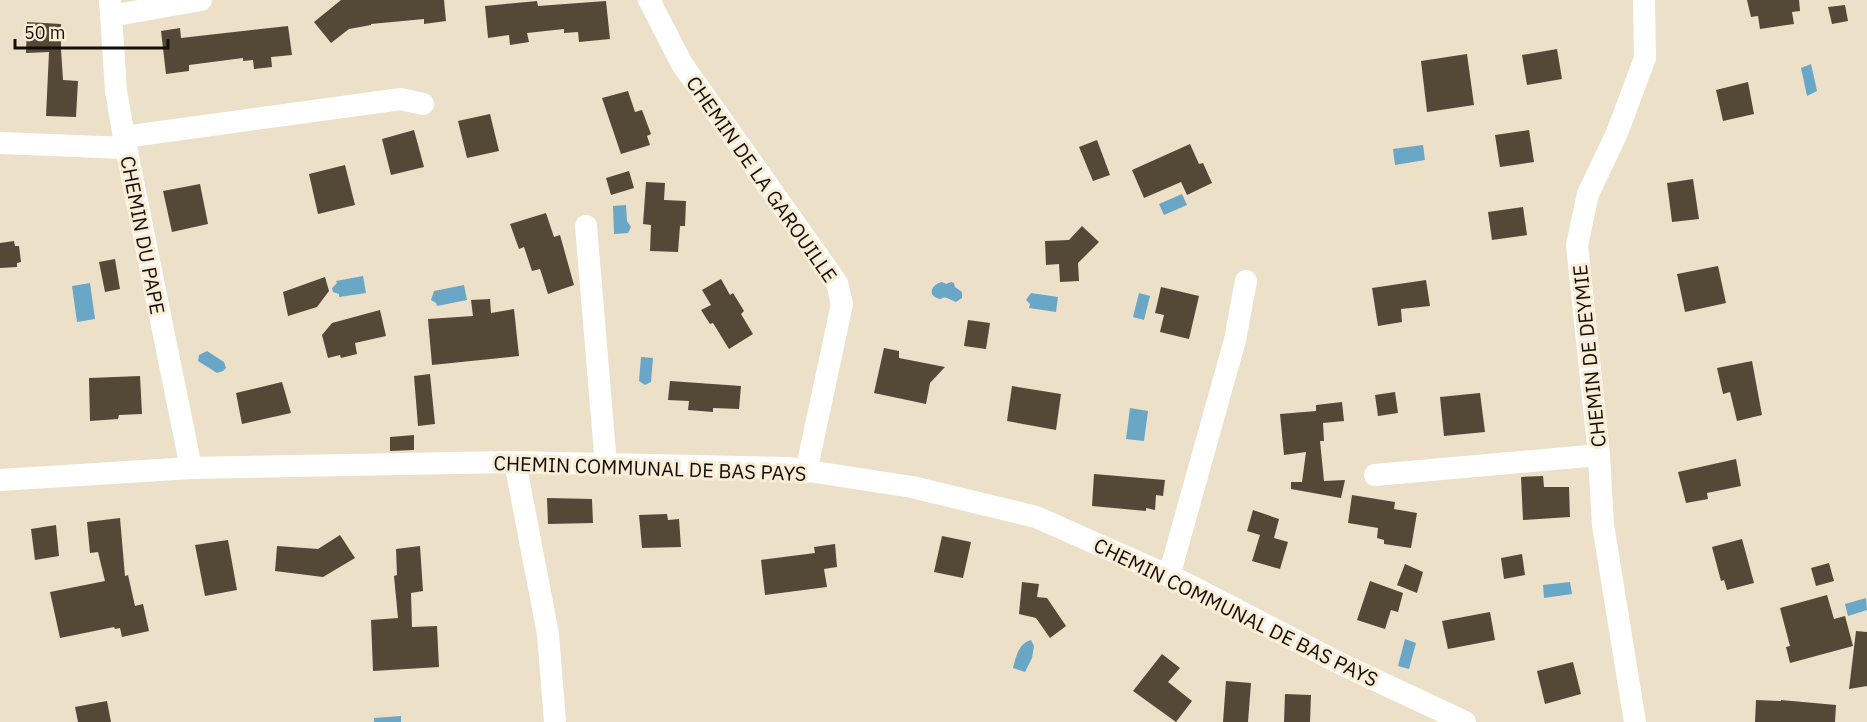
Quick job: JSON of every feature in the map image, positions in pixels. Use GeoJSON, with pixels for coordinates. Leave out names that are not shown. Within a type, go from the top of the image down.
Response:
{"type":"FeatureCollection","features":[{"type":"Feature","properties":{"kind":"street"},"geometry":{"type":"LineString","coordinates":[[111,8],[201,0]]}},
{"type":"Feature","properties":{"kind":"street","name":"CHEMIN DE LA GAROUILLE"},"geometry":{"type":"LineString","coordinates":[[649,0],[682,64],[837,283],[842,303],[806,472]]}},
{"type":"Feature","properties":{"kind":"street","name":"CHEMIN DE DEYMIE"},"geometry":{"type":"LineString","coordinates":[[1635,722],[1603,525],[1599,455],[1577,245],[1587,194],[1617,133],[1645,58],[1644,0]]}},
{"type":"Feature","properties":{"kind":"street","name":"CHEMIN DU PAPE"},"geometry":{"type":"LineString","coordinates":[[111,8],[116,91],[124,142],[191,468]]}},
{"type":"Feature","properties":{"kind":"street"},"geometry":{"type":"LineString","coordinates":[[0,143],[124,142],[401,99],[423,104]]}},
{"type":"Feature","properties":{"kind":"street"},"geometry":{"type":"LineString","coordinates":[[586,226],[606,465]]}},
{"type":"Feature","properties":{"kind":"street"},"geometry":{"type":"LineString","coordinates":[[1169,576],[1235,340],[1246,281]]}},
{"type":"Feature","properties":{"kind":"street"},"geometry":{"type":"LineString","coordinates":[[1375,475],[1599,455]]}},
{"type":"Feature","properties":{"kind":"street"},"geometry":{"type":"LineString","coordinates":[[515,462],[548,634],[555,722]]}},
{"type":"Feature","properties":{"kind":"street","name":"CHEMIN COMMUNAL DE BAS PAYS"},"geometry":{"type":"LineString","coordinates":[[0,480],[191,468],[515,462],[789,468],[912,487],[1036,517],[1169,576],[1341,664],[1465,722]]}},
{"type":"Feature","properties":{"kind":"water"},"geometry":{"type":"Polygon","coordinates":[[[1811,64],[1817,91],[1807,96],[1801,68],[1811,64]]]}},
{"type":"Feature","properties":{"kind":"water"},"geometry":{"type":"Polygon","coordinates":[[[1423,145],[1425,160],[1395,165],[1393,149],[1423,145]]]}},
{"type":"Feature","properties":{"kind":"water"},"geometry":{"type":"Polygon","coordinates":[[[1182,194],[1187,205],[1164,215],[1159,204],[1182,194]]]}},
{"type":"Feature","properties":{"kind":"water"},"geometry":{"type":"Polygon","coordinates":[[[626,205],[627,221],[631,227],[628,233],[614,234],[613,206],[626,205]]]}},
{"type":"Feature","properties":{"kind":"water"},"geometry":{"type":"Polygon","coordinates":[[[363,276],[366,293],[339,297],[339,294],[333,292],[332,288],[337,283],[336,281],[363,276]]]}},
{"type":"Feature","properties":{"kind":"water"},"geometry":{"type":"Polygon","coordinates":[[[90,283],[95,319],[77,322],[72,286],[90,283]]]}},
{"type":"Feature","properties":{"kind":"water"},"geometry":{"type":"Polygon","coordinates":[[[954,283],[955,287],[962,292],[962,298],[956,302],[934,296],[932,289],[936,284],[954,283]]]}},
{"type":"Feature","properties":{"kind":"water"},"geometry":{"type":"Polygon","coordinates":[[[464,285],[467,300],[437,306],[431,300],[434,291],[464,285]]]}},
{"type":"Feature","properties":{"kind":"water"},"geometry":{"type":"Polygon","coordinates":[[[1031,293],[1058,297],[1056,312],[1029,308],[1030,304],[1026,300],[1031,293]]]}},
{"type":"Feature","properties":{"kind":"water"},"geometry":{"type":"Polygon","coordinates":[[[1139,293],[1150,296],[1144,320],[1133,317],[1139,293]]]}},
{"type":"Feature","properties":{"kind":"water"},"geometry":{"type":"Polygon","coordinates":[[[207,351],[224,362],[226,368],[223,371],[217,373],[198,361],[199,355],[207,351]]]}},
{"type":"Feature","properties":{"kind":"water"},"geometry":{"type":"Polygon","coordinates":[[[641,357],[653,358],[651,382],[645,385],[639,381],[641,357]]]}},
{"type":"Feature","properties":{"kind":"water"},"geometry":{"type":"Polygon","coordinates":[[[1130,408],[1148,411],[1144,441],[1126,439],[1130,408]]]}},
{"type":"Feature","properties":{"kind":"water"},"geometry":{"type":"Polygon","coordinates":[[[1570,582],[1572,594],[1544,598],[1543,585],[1570,582]]]}},
{"type":"Feature","properties":{"kind":"water"},"geometry":{"type":"Polygon","coordinates":[[[1866,598],[1867,610],[1848,616],[1845,604],[1866,598]]]}},
{"type":"Feature","properties":{"kind":"water"},"geometry":{"type":"Polygon","coordinates":[[[1405,639],[1416,643],[1409,669],[1398,666],[1405,639]]]}},
{"type":"Feature","properties":{"kind":"water"},"geometry":{"type":"Polygon","coordinates":[[[1031,640],[1034,646],[1032,658],[1025,672],[1013,668],[1021,647],[1031,640]]]}},
{"type":"Feature","properties":{"kind":"water"},"geometry":{"type":"Polygon","coordinates":[[[401,716],[401,722],[374,722],[374,718],[401,716]]]}},
{"type":"Feature","properties":{"kind":"building"},"geometry":{"type":"Polygon","coordinates":[[[341,0],[444,0],[446,21],[424,24],[424,19],[371,24],[349,29],[331,43],[314,22],[341,0]]]}},
{"type":"Feature","properties":{"kind":"building"},"geometry":{"type":"Polygon","coordinates":[[[1747,0],[1799,0],[1800,11],[1792,12],[1794,24],[1760,29],[1758,16],[1751,17],[1747,0]]]}},
{"type":"Feature","properties":{"kind":"building"},"geometry":{"type":"Polygon","coordinates":[[[537,1],[538,6],[606,1],[610,39],[579,42],[578,32],[564,33],[564,29],[527,33],[529,42],[510,45],[509,35],[488,38],[485,6],[537,1]]]}},
{"type":"Feature","properties":{"kind":"building"},"geometry":{"type":"Polygon","coordinates":[[[1845,5],[1848,21],[1832,24],[1828,7],[1845,5]]]}},
{"type":"Feature","properties":{"kind":"building"},"geometry":{"type":"Polygon","coordinates":[[[27,22],[61,24],[63,80],[78,81],[76,117],[46,116],[49,52],[26,53],[27,22]]]}},
{"type":"Feature","properties":{"kind":"building"},"geometry":{"type":"Polygon","coordinates":[[[288,26],[292,55],[271,57],[272,67],[254,69],[253,60],[243,61],[243,58],[189,65],[189,71],[166,74],[161,31],[180,28],[181,38],[288,26]]]}},
{"type":"Feature","properties":{"kind":"building"},"geometry":{"type":"Polygon","coordinates":[[[1557,49],[1562,79],[1527,85],[1522,55],[1557,49]]]}},
{"type":"Feature","properties":{"kind":"building"},"geometry":{"type":"Polygon","coordinates":[[[1467,54],[1474,105],[1427,112],[1421,61],[1467,54]]]}},
{"type":"Feature","properties":{"kind":"building"},"geometry":{"type":"Polygon","coordinates":[[[1748,82],[1754,114],[1723,121],[1716,90],[1748,82]]]}},
{"type":"Feature","properties":{"kind":"building"},"geometry":{"type":"Polygon","coordinates":[[[628,91],[635,112],[642,110],[651,134],[647,136],[650,145],[621,154],[602,98],[628,91]]]}},
{"type":"Feature","properties":{"kind":"building"},"geometry":{"type":"Polygon","coordinates":[[[490,114],[499,151],[467,158],[458,121],[490,114]]]}},
{"type":"Feature","properties":{"kind":"building"},"geometry":{"type":"Polygon","coordinates":[[[414,130],[424,167],[391,175],[382,139],[414,130]]]}},
{"type":"Feature","properties":{"kind":"building"},"geometry":{"type":"Polygon","coordinates":[[[1529,130],[1534,162],[1500,167],[1495,135],[1529,130]]]}},
{"type":"Feature","properties":{"kind":"building"},"geometry":{"type":"Polygon","coordinates":[[[1097,140],[1110,175],[1093,181],[1079,147],[1097,140]]]}},
{"type":"Feature","properties":{"kind":"building"},"geometry":{"type":"Polygon","coordinates":[[[1190,144],[1199,164],[1203,163],[1212,183],[1187,195],[1181,182],[1144,198],[1132,170],[1190,144]]]}},
{"type":"Feature","properties":{"kind":"building"},"geometry":{"type":"Polygon","coordinates":[[[345,165],[355,205],[318,214],[309,174],[345,165]]]}},
{"type":"Feature","properties":{"kind":"building"},"geometry":{"type":"Polygon","coordinates":[[[629,171],[634,188],[611,195],[606,178],[629,171]]]}},
{"type":"Feature","properties":{"kind":"building"},"geometry":{"type":"Polygon","coordinates":[[[1693,179],[1699,219],[1672,222],[1667,183],[1693,179]]]}},
{"type":"Feature","properties":{"kind":"building"},"geometry":{"type":"Polygon","coordinates":[[[646,182],[665,183],[664,200],[686,201],[685,226],[680,226],[678,252],[650,251],[651,225],[643,224],[646,182]]]}},
{"type":"Feature","properties":{"kind":"building"},"geometry":{"type":"Polygon","coordinates":[[[200,184],[208,224],[172,232],[163,191],[200,184]]]}},
{"type":"Feature","properties":{"kind":"building"},"geometry":{"type":"Polygon","coordinates":[[[1523,207],[1527,235],[1492,240],[1488,212],[1523,207]]]}},
{"type":"Feature","properties":{"kind":"building"},"geometry":{"type":"Polygon","coordinates":[[[546,213],[554,237],[560,235],[574,285],[548,294],[540,269],[532,271],[524,247],[519,249],[510,224],[546,213]]]}},
{"type":"Feature","properties":{"kind":"building"},"geometry":{"type":"Polygon","coordinates":[[[1082,226],[1099,242],[1078,263],[1079,281],[1060,282],[1059,264],[1046,265],[1045,241],[1069,240],[1082,226]]]}},
{"type":"Feature","properties":{"kind":"building"},"geometry":{"type":"Polygon","coordinates":[[[14,241],[15,246],[19,246],[21,262],[17,263],[17,267],[0,268],[0,243],[14,241]]]}},
{"type":"Feature","properties":{"kind":"building"},"geometry":{"type":"Polygon","coordinates":[[[115,259],[120,289],[105,292],[99,262],[115,259]]]}},
{"type":"Feature","properties":{"kind":"building"},"geometry":{"type":"Polygon","coordinates":[[[1718,266],[1726,303],[1685,312],[1677,274],[1718,266]]]}},
{"type":"Feature","properties":{"kind":"building"},"geometry":{"type":"Polygon","coordinates":[[[325,277],[329,291],[317,307],[288,316],[283,292],[325,277]]]}},
{"type":"Feature","properties":{"kind":"building"},"geometry":{"type":"Polygon","coordinates":[[[721,279],[730,295],[733,293],[744,311],[741,314],[753,334],[729,349],[713,323],[710,324],[701,310],[711,305],[702,290],[721,279]]]}},
{"type":"Feature","properties":{"kind":"building"},"geometry":{"type":"Polygon","coordinates":[[[1426,280],[1430,306],[1401,309],[1402,322],[1378,326],[1372,288],[1426,280]]]}},
{"type":"Feature","properties":{"kind":"building"},"geometry":{"type":"Polygon","coordinates":[[[1161,287],[1199,296],[1189,339],[1160,332],[1164,315],[1155,313],[1161,287]]]}},
{"type":"Feature","properties":{"kind":"building"},"geometry":{"type":"Polygon","coordinates":[[[490,299],[491,313],[514,309],[519,356],[432,365],[428,319],[473,316],[471,300],[490,299]]]}},
{"type":"Feature","properties":{"kind":"building"},"geometry":{"type":"Polygon","coordinates":[[[380,310],[386,336],[355,343],[357,354],[328,358],[322,335],[332,323],[380,310]]]}},
{"type":"Feature","properties":{"kind":"building"},"geometry":{"type":"Polygon","coordinates":[[[968,320],[990,323],[986,349],[964,346],[968,320]]]}},
{"type":"Feature","properties":{"kind":"building"},"geometry":{"type":"Polygon","coordinates":[[[884,348],[899,351],[899,358],[945,367],[930,383],[926,404],[874,393],[884,348]]]}},
{"type":"Feature","properties":{"kind":"building"},"geometry":{"type":"Polygon","coordinates":[[[1752,361],[1762,415],[1737,421],[1730,392],[1723,394],[1717,368],[1752,361]]]}},
{"type":"Feature","properties":{"kind":"building"},"geometry":{"type":"Polygon","coordinates":[[[430,374],[435,424],[418,426],[414,376],[430,374]]]}},
{"type":"Feature","properties":{"kind":"building"},"geometry":{"type":"Polygon","coordinates":[[[140,376],[142,414],[119,415],[118,419],[90,421],[89,378],[140,376]]]}},
{"type":"Feature","properties":{"kind":"building"},"geometry":{"type":"Polygon","coordinates":[[[670,381],[741,386],[739,409],[713,408],[713,412],[688,410],[689,401],[668,400],[670,381]]]}},
{"type":"Feature","properties":{"kind":"building"},"geometry":{"type":"Polygon","coordinates":[[[282,382],[291,413],[242,424],[236,393],[282,382]]]}},
{"type":"Feature","properties":{"kind":"building"},"geometry":{"type":"Polygon","coordinates":[[[1012,386],[1061,394],[1056,430],[1007,421],[1012,386]]]}},
{"type":"Feature","properties":{"kind":"building"},"geometry":{"type":"Polygon","coordinates":[[[1395,392],[1398,413],[1378,416],[1375,395],[1395,392]]]}},
{"type":"Feature","properties":{"kind":"building"},"geometry":{"type":"Polygon","coordinates":[[[1480,393],[1485,432],[1444,436],[1440,397],[1480,393]]]}},
{"type":"Feature","properties":{"kind":"building"},"geometry":{"type":"Polygon","coordinates":[[[1342,402],[1344,421],[1323,423],[1324,441],[1320,441],[1324,481],[1345,480],[1341,498],[1291,489],[1291,482],[1302,482],[1306,452],[1284,455],[1280,414],[1316,411],[1316,405],[1342,402]]]}},
{"type":"Feature","properties":{"kind":"building"},"geometry":{"type":"Polygon","coordinates":[[[414,435],[414,450],[390,451],[390,437],[414,435]]]}},
{"type":"Feature","properties":{"kind":"building"},"geometry":{"type":"Polygon","coordinates":[[[1736,459],[1741,486],[1707,493],[1708,499],[1686,503],[1678,472],[1736,459]]]}},
{"type":"Feature","properties":{"kind":"building"},"geometry":{"type":"Polygon","coordinates":[[[1094,474],[1165,480],[1163,496],[1156,495],[1155,510],[1092,506],[1094,474]]]}},
{"type":"Feature","properties":{"kind":"building"},"geometry":{"type":"Polygon","coordinates":[[[1543,476],[1544,487],[1569,487],[1570,517],[1523,520],[1521,477],[1543,476]]]}},
{"type":"Feature","properties":{"kind":"building"},"geometry":{"type":"Polygon","coordinates":[[[1352,495],[1395,502],[1394,509],[1417,513],[1411,548],[1384,544],[1384,540],[1377,538],[1378,528],[1348,523],[1352,495]]]}},
{"type":"Feature","properties":{"kind":"building"},"geometry":{"type":"Polygon","coordinates":[[[547,498],[592,499],[593,523],[548,524],[547,498]]]}},
{"type":"Feature","properties":{"kind":"building"},"geometry":{"type":"Polygon","coordinates":[[[1253,510],[1279,519],[1274,538],[1288,542],[1280,569],[1252,561],[1260,535],[1247,531],[1253,510]]]}},
{"type":"Feature","properties":{"kind":"building"},"geometry":{"type":"Polygon","coordinates":[[[667,514],[668,520],[679,519],[681,547],[642,548],[639,515],[667,514]]]}},
{"type":"Feature","properties":{"kind":"building"},"geometry":{"type":"Polygon","coordinates":[[[120,518],[125,576],[128,575],[135,606],[143,604],[149,631],[122,637],[120,628],[115,629],[114,627],[60,638],[50,592],[105,581],[98,552],[90,553],[87,522],[120,518]]]}},
{"type":"Feature","properties":{"kind":"building"},"geometry":{"type":"Polygon","coordinates":[[[56,525],[59,556],[35,560],[31,529],[56,525]]]}},
{"type":"Feature","properties":{"kind":"building"},"geometry":{"type":"Polygon","coordinates":[[[340,535],[355,558],[323,577],[275,571],[277,546],[318,549],[340,535]]]}},
{"type":"Feature","properties":{"kind":"building"},"geometry":{"type":"Polygon","coordinates":[[[942,536],[971,542],[963,578],[934,572],[942,536]]]}},
{"type":"Feature","properties":{"kind":"building"},"geometry":{"type":"Polygon","coordinates":[[[1742,539],[1754,583],[1727,590],[1724,580],[1721,581],[1712,547],[1742,539]]]}},
{"type":"Feature","properties":{"kind":"building"},"geometry":{"type":"Polygon","coordinates":[[[228,540],[237,590],[205,596],[195,545],[228,540]]]}},
{"type":"Feature","properties":{"kind":"building"},"geometry":{"type":"Polygon","coordinates":[[[835,544],[837,567],[824,569],[827,587],[765,595],[761,560],[815,553],[814,547],[835,544]]]}},
{"type":"Feature","properties":{"kind":"building"},"geometry":{"type":"Polygon","coordinates":[[[420,546],[423,591],[411,593],[412,627],[437,626],[439,667],[373,671],[371,620],[398,618],[394,576],[397,575],[396,549],[420,546]]]}},
{"type":"Feature","properties":{"kind":"building"},"geometry":{"type":"Polygon","coordinates":[[[1522,554],[1525,575],[1504,579],[1501,558],[1522,554]]]}},
{"type":"Feature","properties":{"kind":"building"},"geometry":{"type":"Polygon","coordinates":[[[1829,563],[1834,581],[1816,586],[1811,568],[1829,563]]]}},
{"type":"Feature","properties":{"kind":"building"},"geometry":{"type":"Polygon","coordinates":[[[1405,564],[1423,572],[1417,593],[1397,585],[1405,564]]]}},
{"type":"Feature","properties":{"kind":"building"},"geometry":{"type":"Polygon","coordinates":[[[1370,581],[1403,593],[1398,612],[1391,610],[1385,629],[1357,620],[1370,581]]]}},
{"type":"Feature","properties":{"kind":"building"},"geometry":{"type":"Polygon","coordinates":[[[1022,582],[1039,584],[1037,597],[1047,598],[1066,626],[1050,638],[1036,618],[1019,614],[1022,582]]]}},
{"type":"Feature","properties":{"kind":"building"},"geometry":{"type":"Polygon","coordinates":[[[1827,595],[1834,619],[1845,616],[1853,646],[1790,663],[1786,647],[1790,646],[1780,608],[1827,595]]]}},
{"type":"Feature","properties":{"kind":"building"},"geometry":{"type":"Polygon","coordinates":[[[1490,612],[1495,640],[1448,649],[1442,621],[1490,612]]]}},
{"type":"Feature","properties":{"kind":"building"},"geometry":{"type":"Polygon","coordinates":[[[1856,631],[1867,632],[1867,686],[1849,689],[1856,631]]]}},
{"type":"Feature","properties":{"kind":"building"},"geometry":{"type":"Polygon","coordinates":[[[1162,654],[1180,668],[1168,682],[1192,701],[1176,722],[1133,691],[1162,654]]]}},
{"type":"Feature","properties":{"kind":"building"},"geometry":{"type":"Polygon","coordinates":[[[1573,662],[1581,694],[1545,704],[1537,671],[1573,662]]]}},
{"type":"Feature","properties":{"kind":"building"},"geometry":{"type":"Polygon","coordinates":[[[1226,681],[1251,683],[1248,722],[1223,722],[1226,681]]]}},
{"type":"Feature","properties":{"kind":"building"},"geometry":{"type":"Polygon","coordinates":[[[1285,694],[1311,695],[1310,722],[1284,722],[1285,694]]]}},
{"type":"Feature","properties":{"kind":"building"},"geometry":{"type":"Polygon","coordinates":[[[1756,700],[1836,705],[1835,722],[1755,722],[1756,700]]]}},
{"type":"Feature","properties":{"kind":"building"},"geometry":{"type":"Polygon","coordinates":[[[107,701],[111,722],[78,722],[75,707],[107,701]]]}}]}
